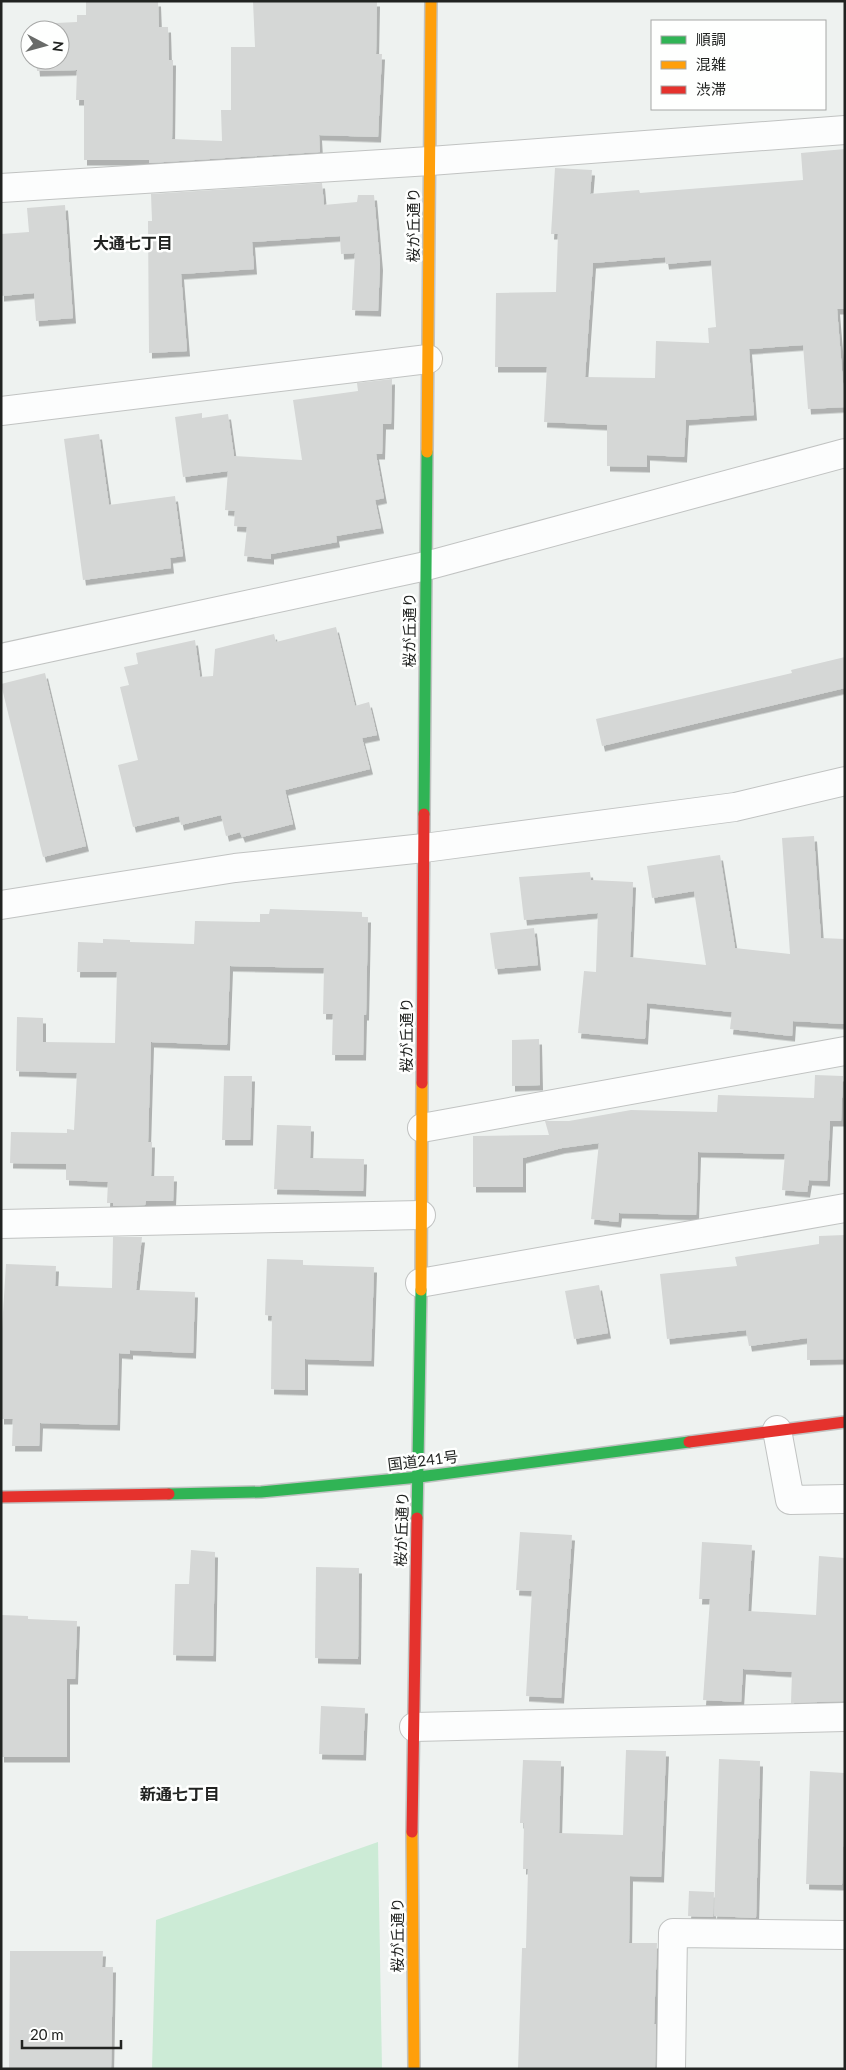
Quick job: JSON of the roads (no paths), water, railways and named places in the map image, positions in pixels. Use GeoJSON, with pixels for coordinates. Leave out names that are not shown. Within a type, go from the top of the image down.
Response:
{"type":"FeatureCollection","features":[{"type":"Feature","properties":{"kind":"main road","name":"桜が丘通り"},"geometry":{"type":"LineString","coordinates":[[414,2069],[412,1796],[422,1128],[431,1]]}},
{"type":"Feature","properties":{"kind":"main road","name":"国道241号"},"geometry":{"type":"LineString","coordinates":[[1,1496],[260,1492],[418,1477],[845,1422]]}},
{"type":"Feature","properties":{"kind":"street"},"geometry":{"type":"LineString","coordinates":[[1,188],[430,161],[845,130]]}},
{"type":"Feature","properties":{"kind":"street"},"geometry":{"type":"LineString","coordinates":[[1,411],[428,359]]}},
{"type":"Feature","properties":{"kind":"street"},"geometry":{"type":"LineString","coordinates":[[1,658],[426,566],[845,453]]}},
{"type":"Feature","properties":{"kind":"street"},"geometry":{"type":"LineString","coordinates":[[1,905],[235,868],[424,848],[735,807],[845,781]]}},
{"type":"Feature","properties":{"kind":"street"},"geometry":{"type":"LineString","coordinates":[[422,1128],[845,1052]]}},
{"type":"Feature","properties":{"kind":"street"},"geometry":{"type":"LineString","coordinates":[[420,1283],[845,1208]]}},
{"type":"Feature","properties":{"kind":"street"},"geometry":{"type":"LineString","coordinates":[[1,1224],[421,1215]]}},
{"type":"Feature","properties":{"kind":"street"},"geometry":{"type":"LineString","coordinates":[[777,1430],[790,1500],[845,1499]]}},
{"type":"Feature","properties":{"kind":"street"},"geometry":{"type":"LineString","coordinates":[[414,1727],[845,1717]]}},
{"type":"Feature","properties":{"kind":"street"},"geometry":{"type":"LineString","coordinates":[[671,2069],[673,1933],[845,1935]]}},
{"type":"Feature","properties":{"kind":"district","name":"大通七丁目"},"geometry":{"type":"Point","coordinates":[133,243]}},
{"type":"Feature","properties":{"kind":"district","name":"新通七丁目"},"geometry":{"type":"Point","coordinates":[180,1794]}}]}
